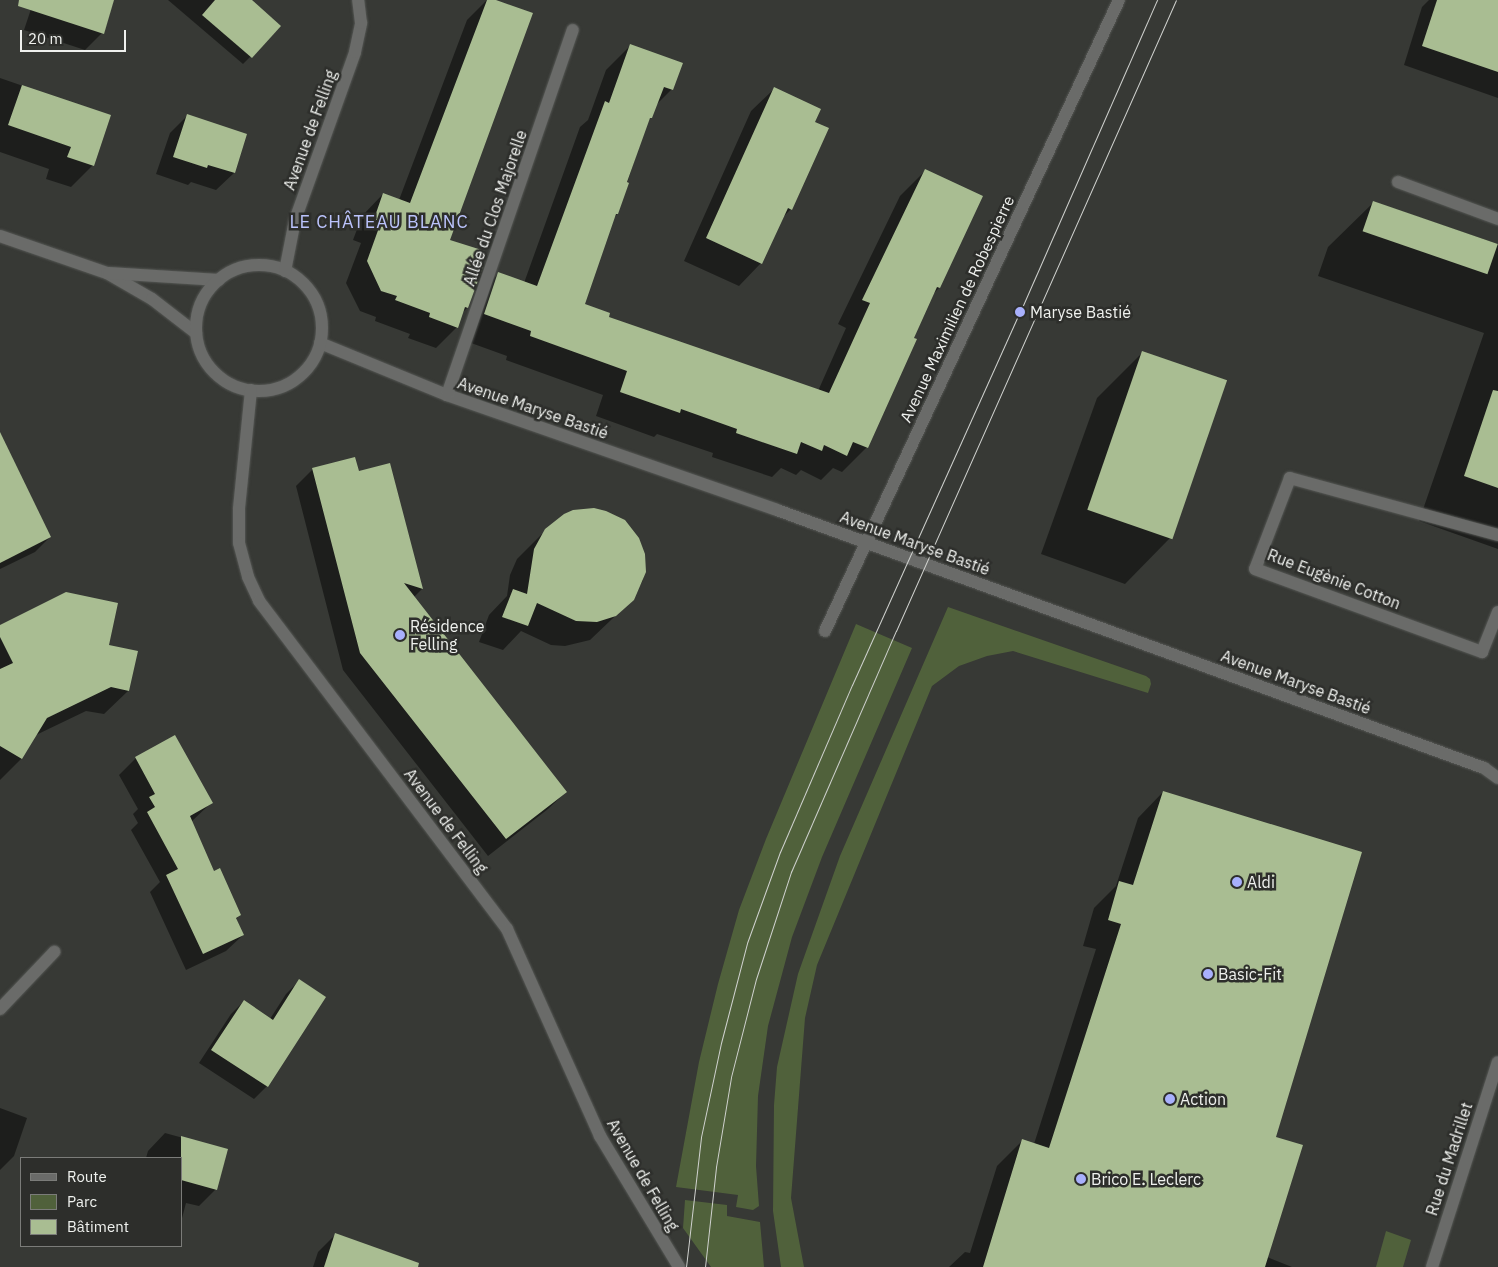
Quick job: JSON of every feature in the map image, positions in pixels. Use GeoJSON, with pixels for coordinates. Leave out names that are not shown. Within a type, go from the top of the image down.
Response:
{"type":"FeatureCollection","features":[{"type":"Feature","properties":{"kind":"street","name":"Avenue de Felling"},"geometry":{"type":"LineString","coordinates":[[285,271],[295,220],[355,52],[361,23],[358,0]]}},
{"type":"Feature","properties":{"kind":"street","name":"Avenue Maximilien de Robespierre"},"geometry":{"type":"LineString","coordinates":[[825,631],[1119,0]]}},
{"type":"Feature","properties":{"kind":"street","name":"Allée du Clos Majorelle"},"geometry":{"type":"LineString","coordinates":[[447,396],[573,30]]}},
{"type":"Feature","properties":{"kind":"street"},"geometry":{"type":"LineString","coordinates":[[1398,182],[1498,219]]}},
{"type":"Feature","properties":{"kind":"street"},"geometry":{"type":"LineString","coordinates":[[0,236],[107,273],[152,299],[196,333]]}},
{"type":"Feature","properties":{"kind":"street"},"geometry":{"type":"LineString","coordinates":[[265,265],[285,271],[299,280],[310,292],[318,307],[321,323],[320,343],[314,359],[302,374],[286,385],[267,390],[239,388],[215,373],[204,359],[196,333],[199,306],[210,288],[225,274],[244,266],[265,265]]}},
{"type":"Feature","properties":{"kind":"street"},"geometry":{"type":"LineString","coordinates":[[107,273],[219,280]]}},
{"type":"Feature","properties":{"kind":"street","name":"Avenue Maryse Bastié"},"geometry":{"type":"LineString","coordinates":[[320,343],[447,396],[866,542],[1475,765],[1498,778]]}},
{"type":"Feature","properties":{"kind":"street","name":"Avenue de Felling"},"geometry":{"type":"LineString","coordinates":[[251,390],[239,509],[239,543],[248,577],[259,601],[507,930],[600,1136],[679,1267]]}},
{"type":"Feature","properties":{"kind":"street","name":"Rue Eugènie Cotton"},"geometry":{"type":"LineString","coordinates":[[1498,535],[1290,478],[1255,569],[1482,652],[1498,612]]}},
{"type":"Feature","properties":{"kind":"street"},"geometry":{"type":"LineString","coordinates":[[0,1009],[54,952]]}},
{"type":"Feature","properties":{"kind":"street","name":"Rue du Madrillet"},"geometry":{"type":"LineString","coordinates":[[1432,1267],[1498,1062]]}},
{"type":"Feature","properties":{"kind":"green space"},"geometry":{"type":"Polygon","coordinates":[[[948,607],[1146,676],[1150,679],[1151,684],[1148,693],[1013,651],[987,656],[959,666],[932,686],[817,965],[805,1018],[791,1198],[804,1267],[781,1267],[773,1211],[774,1105],[777,1067],[798,974],[840,856],[948,607]]]}},
{"type":"Feature","properties":{"kind":"green space"},"geometry":{"type":"Polygon","coordinates":[[[856,624],[912,648],[822,857],[792,937],[768,1026],[758,1096],[756,1166],[759,1206],[753,1210],[736,1207],[738,1195],[676,1187],[699,1062],[739,910],[766,839],[856,624]]]}},
{"type":"Feature","properties":{"kind":"green space"},"geometry":{"type":"Polygon","coordinates":[[[685,1200],[727,1205],[727,1216],[760,1222],[764,1267],[711,1267],[683,1228],[685,1200]]]}},
{"type":"Feature","properties":{"kind":"green space"},"geometry":{"type":"Polygon","coordinates":[[[1386,1231],[1411,1240],[1403,1267],[1376,1267],[1386,1231]]]}},
{"type":"Feature","properties":{"kind":"building"},"geometry":{"type":"Polygon","coordinates":[[[19,0],[114,0],[104,34],[18,6],[19,0]]]}},
{"type":"Feature","properties":{"kind":"building"},"geometry":{"type":"Polygon","coordinates":[[[215,0],[252,0],[281,26],[252,58],[202,15],[215,0]]]}},
{"type":"Feature","properties":{"kind":"building"},"geometry":{"type":"Polygon","coordinates":[[[487,0],[496,0],[533,13],[450,240],[485,251],[480,266],[483,267],[468,308],[465,307],[458,328],[429,317],[430,313],[395,300],[397,296],[381,291],[367,261],[381,222],[374,219],[383,193],[410,203],[487,0]]]}},
{"type":"Feature","properties":{"kind":"building"},"geometry":{"type":"Polygon","coordinates":[[[1437,0],[1498,0],[1498,72],[1422,46],[1437,0]]]}},
{"type":"Feature","properties":{"kind":"building"},"geometry":{"type":"Polygon","coordinates":[[[630,44],[683,63],[673,90],[664,87],[652,118],[650,118],[627,182],[629,183],[618,214],[616,214],[585,304],[610,313],[609,317],[829,393],[870,303],[862,300],[925,169],[983,196],[940,288],[937,287],[914,338],[917,339],[868,448],[853,442],[847,456],[824,445],[822,451],[801,442],[797,454],[736,433],[737,429],[681,409],[680,413],[620,392],[627,371],[530,336],[531,331],[484,314],[498,272],[537,286],[605,101],[609,103],[630,44]]]}},
{"type":"Feature","properties":{"kind":"building"},"geometry":{"type":"Polygon","coordinates":[[[22,85],[111,115],[94,166],[67,157],[71,147],[8,125],[22,85]]]}},
{"type":"Feature","properties":{"kind":"building"},"geometry":{"type":"Polygon","coordinates":[[[774,87],[821,109],[815,122],[829,128],[792,210],[788,208],[762,264],[706,238],[774,87]]]}},
{"type":"Feature","properties":{"kind":"building"},"geometry":{"type":"Polygon","coordinates":[[[187,114],[247,134],[235,173],[208,165],[207,168],[173,157],[187,114]]]}},
{"type":"Feature","properties":{"kind":"building"},"geometry":{"type":"Polygon","coordinates":[[[1373,201],[1498,244],[1487,274],[1363,231],[1373,201]]]}},
{"type":"Feature","properties":{"kind":"building"},"geometry":{"type":"Polygon","coordinates":[[[1142,351],[1227,380],[1172,539],[1087,510],[1142,351]]]}},
{"type":"Feature","properties":{"kind":"building"},"geometry":{"type":"Polygon","coordinates":[[[1493,390],[1498,391],[1498,488],[1464,476],[1493,390]]]}},
{"type":"Feature","properties":{"kind":"building"},"geometry":{"type":"Polygon","coordinates":[[[0,432],[51,537],[0,563],[0,432]]]}},
{"type":"Feature","properties":{"kind":"building","name":"Résidence Felling"},"geometry":{"type":"Polygon","coordinates":[[[355,457],[359,471],[390,463],[423,589],[404,583],[567,792],[506,839],[360,653],[312,468],[355,457]]]}},
{"type":"Feature","properties":{"kind":"building"},"geometry":{"type":"Polygon","coordinates":[[[594,508],[606,511],[625,520],[639,538],[645,554],[646,572],[634,600],[616,616],[597,622],[576,621],[537,603],[528,626],[502,617],[513,589],[527,594],[534,549],[545,529],[564,514],[573,510],[594,508]]]}},
{"type":"Feature","properties":{"kind":"building"},"geometry":{"type":"Polygon","coordinates":[[[66,592],[118,603],[109,645],[138,651],[129,691],[111,687],[47,718],[22,759],[0,746],[0,669],[13,663],[0,637],[0,625],[66,592]]]}},
{"type":"Feature","properties":{"kind":"building"},"geometry":{"type":"Polygon","coordinates":[[[175,735],[213,803],[190,816],[214,871],[220,868],[241,915],[236,918],[244,935],[203,954],[166,875],[178,869],[147,812],[155,807],[149,797],[155,794],[135,757],[175,735]]]}},
{"type":"Feature","properties":{"kind":"building"},"geometry":{"type":"Polygon","coordinates":[[[1163,791],[1362,852],[1276,1137],[1303,1145],[1265,1267],[983,1267],[1022,1139],[1049,1148],[1121,924],[1108,920],[1119,881],[1133,885],[1163,791]]]}},
{"type":"Feature","properties":{"kind":"building"},"geometry":{"type":"Polygon","coordinates":[[[299,979],[326,997],[268,1087],[211,1050],[244,1000],[273,1020],[299,979]]]}},
{"type":"Feature","properties":{"kind":"building"},"geometry":{"type":"Polygon","coordinates":[[[181,1136],[228,1149],[217,1190],[182,1180],[181,1136]]]}},
{"type":"Feature","properties":{"kind":"building"},"geometry":{"type":"Polygon","coordinates":[[[335,1233],[419,1263],[418,1267],[324,1267],[335,1233]]]}},
{"type":"Feature","properties":{"kind":"tram line"},"geometry":{"type":"LineString","coordinates":[[686,1267],[701,1137],[721,1043],[747,943],[780,852],[852,685],[1020,312],[1157,0]]}},
{"type":"Feature","properties":{"kind":"tram line"},"geometry":{"type":"LineString","coordinates":[[705,1267],[716,1167],[731,1077],[756,979],[791,872],[1176,0]]}},
{"type":"Feature","properties":{"kind":"place","name":"Maryse Bastié"},"geometry":{"type":"Point","coordinates":[1020,312]}},
{"type":"Feature","properties":{"kind":"place","name":"Résidence Felling"},"geometry":{"type":"Point","coordinates":[400,635]}},
{"type":"Feature","properties":{"kind":"place","name":"Aldi"},"geometry":{"type":"Point","coordinates":[1237,882]}},
{"type":"Feature","properties":{"kind":"place","name":"Basic-Fit"},"geometry":{"type":"Point","coordinates":[1208,974]}},
{"type":"Feature","properties":{"kind":"place","name":"Action"},"geometry":{"type":"Point","coordinates":[1170,1099]}},
{"type":"Feature","properties":{"kind":"place","name":"Brico E. Leclerc"},"geometry":{"type":"Point","coordinates":[1081,1179]}},
{"type":"Feature","properties":{"kind":"district","name":"LE CHÂTEAU BLANC"},"geometry":{"type":"Point","coordinates":[379,222]}}]}
